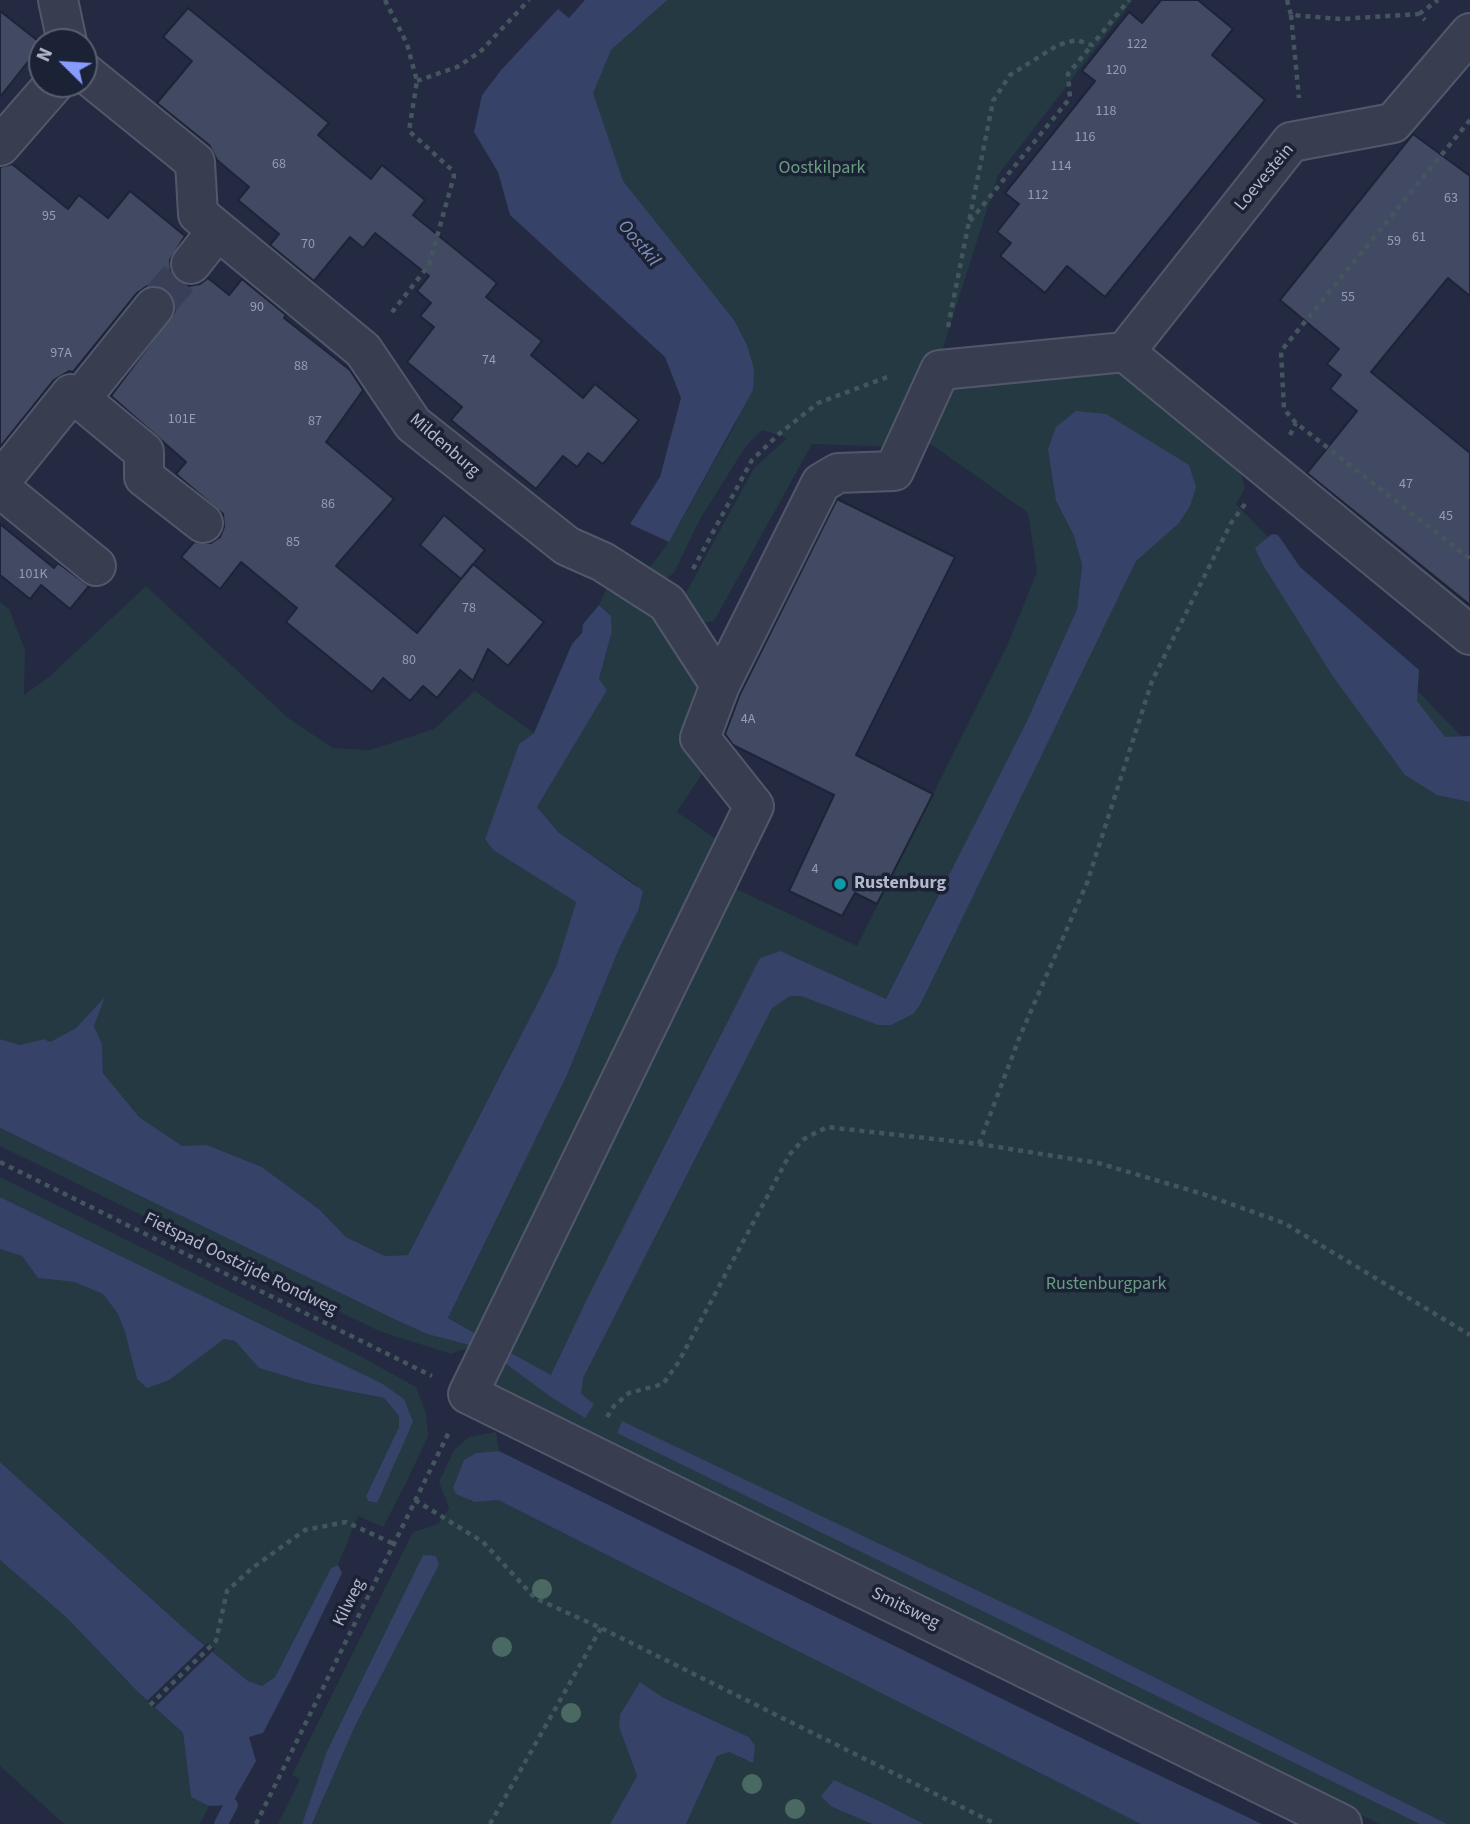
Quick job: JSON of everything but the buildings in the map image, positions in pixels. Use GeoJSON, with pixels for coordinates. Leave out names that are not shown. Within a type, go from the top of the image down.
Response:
{"type":"FeatureCollection","features":[{"type":"Feature","properties":{"kind":"street"},"geometry":{"type":"LineString","coordinates":[[58,0],[65,28]]}},
{"type":"Feature","properties":{"kind":"street","name":"Loevestein"},"geometry":{"type":"LineString","coordinates":[[1125,352],[1291,142],[1393,123],[1460,44]]}},
{"type":"Feature","properties":{"kind":"street","name":"Mildenburg"},"geometry":{"type":"LineString","coordinates":[[98,83],[195,162],[198,214],[363,350],[413,424],[567,546],[603,562],[667,603],[720,685]]}},
{"type":"Feature","properties":{"kind":"street"},"geometry":{"type":"LineString","coordinates":[[0,146],[42,98]]}},
{"type":"Feature","properties":{"kind":"street"},"geometry":{"type":"LineString","coordinates":[[191,264],[217,230]]}},
{"type":"Feature","properties":{"kind":"street"},"geometry":{"type":"LineString","coordinates":[[80,399],[154,307]]}},
{"type":"Feature","properties":{"kind":"street"},"geometry":{"type":"LineString","coordinates":[[471,1386],[754,806],[700,738],[720,685],[821,483],[838,473],[894,471],[940,370],[1125,352],[1470,635]]}},
{"type":"Feature","properties":{"kind":"street"},"geometry":{"type":"LineString","coordinates":[[0,482],[71,394],[144,452],[144,477],[203,523]]}},
{"type":"Feature","properties":{"kind":"street"},"geometry":{"type":"LineString","coordinates":[[0,488],[96,566]]}},
{"type":"Feature","properties":{"kind":"street","name":"Smitsweg"},"geometry":{"type":"LineString","coordinates":[[471,1386],[587,1452],[1342,1824]]}},
{"type":"Feature","properties":{"kind":"path"},"geometry":{"type":"LineString","coordinates":[[363,350],[429,265],[454,176],[452,170],[409,131],[417,81],[407,44],[385,0]]}},
{"type":"Feature","properties":{"kind":"path"},"geometry":{"type":"LineString","coordinates":[[417,81],[457,67],[480,52],[528,0]]}},
{"type":"Feature","properties":{"kind":"path"},"geometry":{"type":"LineString","coordinates":[[969,222],[1070,98],[1068,74],[1129,0]]}},
{"type":"Feature","properties":{"kind":"path"},"geometry":{"type":"LineString","coordinates":[[1287,0],[1291,15],[1304,139]]}},
{"type":"Feature","properties":{"kind":"path"},"geometry":{"type":"LineString","coordinates":[[1291,15],[1340,19],[1419,14],[1438,0]]}},
{"type":"Feature","properties":{"kind":"path"},"geometry":{"type":"LineString","coordinates":[[1419,14],[1460,44]]}},
{"type":"Feature","properties":{"kind":"path"},"geometry":{"type":"LineString","coordinates":[[940,370],[993,101],[1010,75],[1058,45],[1076,40],[1092,45]]}},
{"type":"Feature","properties":{"kind":"path"},"geometry":{"type":"LineString","coordinates":[[1470,120],[1281,351],[1284,409],[1296,423],[1470,559]]}},
{"type":"Feature","properties":{"kind":"path"},"geometry":{"type":"LineString","coordinates":[[979,1144],[1020,1036],[1087,883],[1152,681],[1231,523],[1271,471]]}},
{"type":"Feature","properties":{"kind":"path"},"geometry":{"type":"LineString","coordinates":[[587,1452],[614,1406],[629,1393],[663,1384],[678,1363],[778,1173],[804,1139],[827,1127],[979,1144],[1098,1163],[1203,1194],[1284,1223],[1470,1335]]}},
{"type":"Feature","properties":{"kind":"path","name":"Fietspad Oostzijde Rondweg"},"geometry":{"type":"LineString","coordinates":[[0,1162],[471,1386]]}},
{"type":"Feature","properties":{"kind":"path","name":"Kilweg"},"geometry":{"type":"LineString","coordinates":[[256,1824],[471,1386]]}},
{"type":"Feature","properties":{"kind":"path"},"geometry":{"type":"LineString","coordinates":[[415,1500],[483,1542],[535,1598],[601,1628],[996,1824]]}},
{"type":"Feature","properties":{"kind":"path"},"geometry":{"type":"LineString","coordinates":[[150,1705],[216,1641],[227,1591],[251,1569],[305,1530],[346,1522],[394,1544]]}},
{"type":"Feature","properties":{"kind":"path"},"geometry":{"type":"LineString","coordinates":[[490,1824],[601,1628]]}},
{"type":"Feature","properties":{"kind":"green space","name":"Oostkilpark"},"geometry":{"type":"Polygon","coordinates":[[[663,0],[1133,0],[998,175],[935,373],[901,447],[812,444],[714,621],[693,624],[681,602],[754,468],[787,438],[762,430],[746,446],[700,519],[674,573],[667,578],[647,571],[669,542],[736,423],[617,181],[589,92],[611,50],[663,0]]]}},
{"type":"Feature","properties":{"kind":"green space","name":"Rustenburgpark"},"geometry":{"type":"Polygon","coordinates":[[[1109,363],[1237,461],[1245,488],[1236,504],[1470,745],[1470,1824],[1379,1824],[480,1382],[728,885],[857,946],[1007,646],[1037,572],[1028,513],[921,437],[950,387],[1109,363]],[[1147,498],[1056,501],[1074,536],[1082,565],[1077,609],[1026,723],[902,967],[1147,498]]]}},
{"type":"Feature","properties":{"kind":"green space"},"geometry":{"type":"Polygon","coordinates":[[[612,577],[666,612],[711,680],[707,766],[677,812],[723,844],[478,1335],[448,1318],[567,1075],[619,949],[638,911],[636,885],[558,832],[537,807],[606,690],[599,679],[612,631],[611,616],[599,605],[612,577]]]}},
{"type":"Feature","properties":{"kind":"green space"},"geometry":{"type":"Polygon","coordinates":[[[146,586],[288,718],[333,748],[370,750],[434,729],[475,691],[534,733],[519,744],[485,839],[493,850],[576,902],[556,967],[408,1255],[385,1256],[346,1237],[320,1210],[262,1167],[207,1145],[182,1147],[139,1117],[103,1073],[102,1044],[94,1026],[104,999],[76,1028],[50,1042],[44,1039],[20,1045],[0,1039],[0,602],[9,609],[25,650],[24,695],[49,677],[146,586]]]}},
{"type":"Feature","properties":{"kind":"green space"},"geometry":{"type":"Polygon","coordinates":[[[0,1128],[394,1319],[427,1334],[473,1346],[451,1354],[379,1331],[0,1146],[0,1128]]]}},
{"type":"Feature","properties":{"kind":"green space"},"geometry":{"type":"Polygon","coordinates":[[[0,1177],[360,1356],[416,1387],[426,1413],[428,1436],[406,1483],[383,1527],[358,1516],[338,1565],[331,1568],[275,1677],[262,1686],[248,1681],[187,1631],[0,1462],[0,1249],[22,1256],[38,1278],[74,1282],[103,1294],[118,1314],[137,1379],[192,1361],[224,1339],[235,1341],[259,1368],[308,1383],[384,1398],[399,1416],[399,1427],[366,1496],[368,1501],[374,1503],[413,1422],[381,1383],[0,1197],[0,1177]]]}},
{"type":"Feature","properties":{"kind":"green space"},"geometry":{"type":"Polygon","coordinates":[[[496,1432],[499,1451],[476,1453],[470,1501],[498,1500],[1141,1824],[924,1824],[883,1803],[832,1807],[872,1824],[686,1824],[717,1756],[729,1752],[745,1760],[749,1737],[662,1697],[619,1727],[637,1776],[610,1824],[312,1824],[355,1726],[439,1565],[423,1555],[327,1751],[302,1824],[278,1824],[300,1779],[292,1775],[413,1532],[438,1524],[449,1508],[439,1482],[454,1450],[469,1437],[496,1432]]]}},
{"type":"Feature","properties":{"kind":"green space"},"geometry":{"type":"Polygon","coordinates":[[[0,1560],[67,1618],[137,1691],[183,1733],[191,1797],[209,1806],[200,1824],[64,1824],[0,1766],[0,1560]]]}},
{"type":"Feature","properties":{"kind":"water","name":"Oostkil"},"geometry":{"type":"Polygon","coordinates":[[[585,0],[667,0],[611,50],[593,93],[623,181],[734,320],[747,345],[754,369],[753,390],[669,542],[630,524],[660,477],[681,398],[665,357],[510,215],[498,172],[474,132],[482,95],[502,69],[558,9],[569,18],[585,0]]]}},
{"type":"Feature","properties":{"kind":"water"},"geometry":{"type":"Polygon","coordinates":[[[1076,411],[1106,414],[1189,465],[1196,487],[1190,506],[1179,523],[1136,561],[920,1005],[913,1014],[891,1025],[878,1025],[801,996],[790,996],[772,1008],[583,1378],[581,1394],[594,1404],[585,1418],[501,1360],[507,1351],[551,1375],[760,958],[780,951],[886,999],[1026,723],[1077,609],[1082,565],[1074,536],[1056,501],[1048,449],[1056,427],[1076,411]]]}},
{"type":"Feature","properties":{"kind":"water"},"geometry":{"type":"Polygon","coordinates":[[[1272,534],[1278,535],[1300,567],[1419,670],[1417,701],[1445,737],[1470,736],[1470,802],[1437,795],[1405,775],[1332,675],[1263,565],[1255,548],[1272,534]]]}},
{"type":"Feature","properties":{"kind":"water"},"geometry":{"type":"Polygon","coordinates":[[[599,605],[611,616],[612,631],[599,679],[607,690],[537,807],[558,832],[643,891],[638,911],[619,949],[567,1075],[448,1318],[478,1335],[473,1346],[427,1334],[394,1319],[0,1128],[0,1039],[20,1045],[44,1039],[50,1042],[76,1028],[105,997],[94,1026],[102,1044],[103,1073],[139,1117],[182,1146],[207,1145],[262,1167],[320,1210],[346,1237],[385,1256],[408,1255],[556,967],[576,902],[493,850],[485,839],[519,744],[534,733],[572,644],[582,633],[583,624],[599,605]]]}},
{"type":"Feature","properties":{"kind":"water"},"geometry":{"type":"Polygon","coordinates":[[[0,1197],[381,1383],[404,1399],[413,1422],[377,1503],[368,1501],[366,1496],[399,1427],[399,1416],[384,1398],[308,1383],[259,1368],[235,1341],[224,1339],[169,1380],[147,1388],[137,1379],[118,1314],[103,1294],[74,1282],[38,1278],[22,1256],[0,1249],[0,1197]]]}},
{"type":"Feature","properties":{"kind":"water"},"geometry":{"type":"Polygon","coordinates":[[[622,1421],[1056,1628],[1447,1824],[1420,1824],[617,1433],[622,1421]]]}},
{"type":"Feature","properties":{"kind":"water"},"geometry":{"type":"Polygon","coordinates":[[[499,1451],[1262,1824],[1141,1824],[498,1500],[475,1502],[456,1494],[453,1488],[464,1460],[476,1453],[499,1451]]]}},
{"type":"Feature","properties":{"kind":"water"},"geometry":{"type":"Polygon","coordinates":[[[0,1462],[187,1631],[248,1681],[262,1686],[275,1677],[331,1568],[338,1565],[342,1573],[291,1679],[263,1733],[249,1737],[256,1761],[231,1805],[209,1806],[191,1797],[183,1733],[137,1691],[67,1618],[0,1560],[0,1462]]]}},
{"type":"Feature","properties":{"kind":"water"},"geometry":{"type":"Polygon","coordinates":[[[423,1555],[436,1556],[439,1565],[355,1726],[312,1824],[302,1824],[327,1751],[423,1555]]]}},
{"type":"Feature","properties":{"kind":"water"},"geometry":{"type":"Polygon","coordinates":[[[640,1682],[662,1697],[749,1737],[755,1746],[753,1763],[729,1752],[717,1756],[686,1824],[610,1824],[637,1776],[619,1727],[620,1715],[640,1682]]]}},
{"type":"Feature","properties":{"kind":"water"},"geometry":{"type":"Polygon","coordinates":[[[834,1780],[924,1824],[872,1824],[832,1807],[821,1796],[834,1780]]]}},
{"type":"Feature","properties":{"kind":"pier"},"geometry":{"type":"Polygon","coordinates":[[[207,1643],[215,1649],[154,1708],[147,1701],[207,1643]]]}},
{"type":"Feature","properties":{"kind":"waterway"},"geometry":{"type":"LineString","coordinates":[[221,1824],[231,1805]]}},
{"type":"Feature","properties":{"kind":"tunnel"},"geometry":{"type":"LineString","coordinates":[[154,307],[191,264]]}},
{"type":"Feature","properties":{"kind":"place","name":"Rustenburg"},"geometry":{"type":"Point","coordinates":[840,884]}}]}
